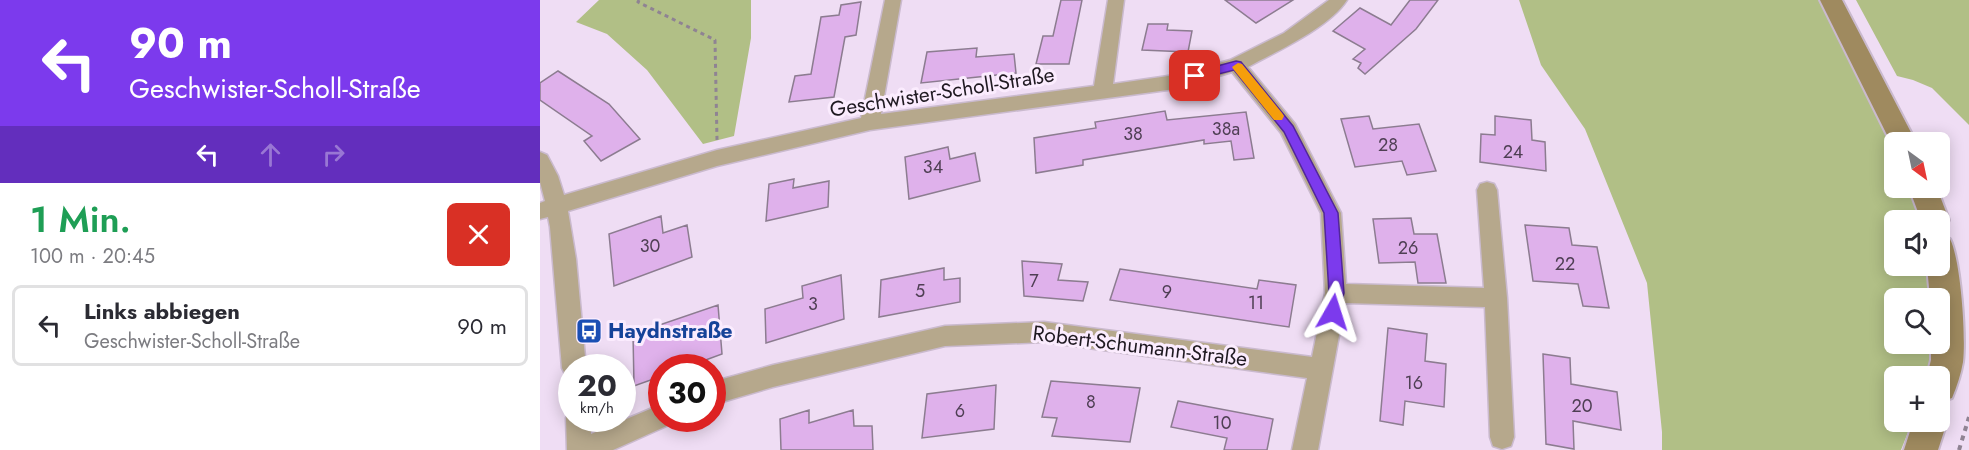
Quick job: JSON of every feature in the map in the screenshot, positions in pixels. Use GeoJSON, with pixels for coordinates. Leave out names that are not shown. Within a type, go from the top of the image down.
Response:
{"type":"FeatureCollection","features":[{"type":"Feature","properties":{"kind":"main road"},"geometry":{"type":"LineString","coordinates":[[1832,0],[1898,132]]}},
{"type":"Feature","properties":{"kind":"main road"},"geometry":{"type":"LineString","coordinates":[[1943,276],[1946,303],[1945,366]]}},
{"type":"Feature","properties":{"kind":"main road"},"geometry":{"type":"LineString","coordinates":[[1921,450],[1926,432]]}},
{"type":"Feature","properties":{"kind":"street"},"geometry":{"type":"LineString","coordinates":[[870,123],[893,0]]}},
{"type":"Feature","properties":{"kind":"street"},"geometry":{"type":"LineString","coordinates":[[1103,91],[1116,0]]}},
{"type":"Feature","properties":{"kind":"street","name":"Geschwister-Scholl-Straße"},"geometry":{"type":"LineString","coordinates":[[549,208],[717,158],[870,123],[1175,82],[1236,65],[1290,37],[1328,11],[1339,0]]}},
{"type":"Feature","properties":{"kind":"street"},"geometry":{"type":"LineString","coordinates":[[1236,65],[1288,129],[1331,213],[1336,293],[1305,450]]}},
{"type":"Feature","properties":{"kind":"street"},"geometry":{"type":"LineString","coordinates":[[540,160],[546,167],[549,208],[572,354]]}},
{"type":"Feature","properties":{"kind":"street"},"geometry":{"type":"LineString","coordinates":[[1487,190],[1496,298],[1502,438]]}},
{"type":"Feature","properties":{"kind":"street"},"geometry":{"type":"LineString","coordinates":[[1336,293],[1496,298]]}},
{"type":"Feature","properties":{"kind":"street","name":"Robert-Schumann-Straße"},"geometry":{"type":"LineString","coordinates":[[726,390],[772,376],[945,336],[1044,332],[1322,369]]}},
{"type":"Feature","properties":{"kind":"street"},"geometry":{"type":"LineString","coordinates":[[580,432],[582,450],[648,422]]}},
{"type":"Feature","properties":{"kind":"path"},"geometry":{"type":"LineString","coordinates":[[639,0],[638,2],[715,40],[717,158]]}},
{"type":"Feature","properties":{"kind":"path"},"geometry":{"type":"LineString","coordinates":[[1959,450],[1969,417]]}},
{"type":"Feature","properties":{"kind":"green space"},"geometry":{"type":"Polygon","coordinates":[[[599,0],[751,0],[751,38],[734,136],[703,144],[647,70],[607,34],[576,22],[599,0]]]}},
{"type":"Feature","properties":{"kind":"green space"},"geometry":{"type":"Polygon","coordinates":[[[1519,0],[1821,0],[1886,132],[1884,132],[1884,198],[1916,198],[1921,210],[1884,210],[1884,276],[1930,276],[1931,288],[1884,288],[1884,354],[1931,354],[1929,366],[1884,366],[1884,432],[1908,432],[1901,450],[1662,450],[1647,283],[1585,129],[1541,65],[1519,0]]]}},
{"type":"Feature","properties":{"kind":"green space"},"geometry":{"type":"Polygon","coordinates":[[[1856,0],[1969,0],[1969,125],[1932,88],[1897,76],[1856,0]]]}},
{"type":"Feature","properties":{"kind":"building"},"geometry":{"type":"Polygon","coordinates":[[[1061,0],[1082,0],[1069,64],[1036,64],[1043,36],[1053,36],[1061,0]]]}},
{"type":"Feature","properties":{"kind":"building"},"geometry":{"type":"Polygon","coordinates":[[[1225,0],[1293,0],[1256,23],[1225,0]]]}},
{"type":"Feature","properties":{"kind":"building"},"geometry":{"type":"Polygon","coordinates":[[[1410,0],[1438,0],[1416,29],[1365,74],[1358,68],[1361,63],[1353,59],[1365,49],[1333,31],[1360,8],[1391,25],[1410,0]]]}},
{"type":"Feature","properties":{"kind":"building"},"geometry":{"type":"Polygon","coordinates":[[[861,2],[856,35],[845,37],[834,97],[789,102],[795,76],[811,74],[821,17],[839,15],[841,5],[861,2]]]}},
{"type":"Feature","properties":{"kind":"building"},"geometry":{"type":"Polygon","coordinates":[[[1148,24],[1168,24],[1167,30],[1192,31],[1188,52],[1142,50],[1148,24]]]}},
{"type":"Feature","properties":{"kind":"building"},"geometry":{"type":"Polygon","coordinates":[[[977,48],[976,57],[1014,54],[1016,73],[921,83],[927,52],[977,48]]]}},
{"type":"Feature","properties":{"kind":"building"},"geometry":{"type":"Polygon","coordinates":[[[558,71],[609,104],[640,139],[601,161],[584,141],[592,136],[540,100],[540,83],[558,71]]]}},
{"type":"Feature","properties":{"kind":"building"},"geometry":{"type":"Polygon","coordinates":[[[1165,111],[1167,120],[1246,112],[1254,158],[1234,160],[1231,141],[1204,144],[1204,140],[1083,160],[1083,165],[1036,173],[1034,138],[1096,128],[1095,122],[1165,111]]]}},
{"type":"Feature","properties":{"kind":"building"},"geometry":{"type":"Polygon","coordinates":[[[1369,116],[1373,129],[1419,124],[1436,171],[1407,175],[1402,161],[1355,167],[1341,119],[1369,116]]]}},
{"type":"Feature","properties":{"kind":"building"},"geometry":{"type":"Polygon","coordinates":[[[1495,116],[1531,120],[1532,140],[1545,142],[1546,171],[1480,162],[1481,134],[1495,135],[1495,116]]]}},
{"type":"Feature","properties":{"kind":"building"},"geometry":{"type":"Polygon","coordinates":[[[948,147],[950,159],[975,153],[980,181],[909,199],[905,157],[948,147]]]}},
{"type":"Feature","properties":{"kind":"building"},"geometry":{"type":"Polygon","coordinates":[[[794,179],[793,188],[829,181],[828,207],[766,221],[769,184],[794,179]]]}},
{"type":"Feature","properties":{"kind":"building"},"geometry":{"type":"Polygon","coordinates":[[[661,216],[663,233],[687,225],[692,257],[614,286],[609,234],[661,216]]]}},
{"type":"Feature","properties":{"kind":"building"},"geometry":{"type":"Polygon","coordinates":[[[1411,218],[1414,234],[1437,234],[1446,283],[1418,283],[1415,262],[1379,263],[1373,219],[1411,218]]]}},
{"type":"Feature","properties":{"kind":"building"},"geometry":{"type":"Polygon","coordinates":[[[1525,225],[1569,228],[1572,245],[1597,247],[1609,308],[1583,306],[1578,284],[1533,281],[1525,225]]]}},
{"type":"Feature","properties":{"kind":"building"},"geometry":{"type":"Polygon","coordinates":[[[1022,261],[1062,264],[1058,280],[1088,282],[1083,301],[1024,296],[1022,261]]]}},
{"type":"Feature","properties":{"kind":"building"},"geometry":{"type":"Polygon","coordinates":[[[944,268],[944,280],[960,278],[960,302],[879,317],[881,280],[944,268]]]}},
{"type":"Feature","properties":{"kind":"building"},"geometry":{"type":"Polygon","coordinates":[[[1120,269],[1257,289],[1259,280],[1296,285],[1289,327],[1110,300],[1120,269]]]}},
{"type":"Feature","properties":{"kind":"building"},"geometry":{"type":"Polygon","coordinates":[[[841,275],[844,319],[766,343],[765,309],[803,298],[802,286],[841,275]]]}},
{"type":"Feature","properties":{"kind":"building"},"geometry":{"type":"Polygon","coordinates":[[[718,305],[722,354],[648,354],[648,381],[636,385],[636,354],[633,354],[633,334],[718,305]]]}},
{"type":"Feature","properties":{"kind":"building"},"geometry":{"type":"Polygon","coordinates":[[[1388,328],[1427,334],[1425,361],[1446,364],[1444,407],[1405,401],[1403,425],[1380,421],[1388,328]]]}},
{"type":"Feature","properties":{"kind":"building"},"geometry":{"type":"Polygon","coordinates":[[[1543,354],[1570,358],[1571,384],[1617,392],[1621,430],[1573,421],[1574,449],[1546,444],[1543,354]]]}},
{"type":"Feature","properties":{"kind":"building"},"geometry":{"type":"Polygon","coordinates":[[[1051,381],[1140,388],[1130,442],[1052,436],[1057,418],[1042,417],[1051,381]]]}},
{"type":"Feature","properties":{"kind":"building"},"geometry":{"type":"Polygon","coordinates":[[[996,385],[994,429],[922,438],[927,394],[996,385]]]}},
{"type":"Feature","properties":{"kind":"building"},"geometry":{"type":"Polygon","coordinates":[[[1178,401],[1273,419],[1267,450],[1224,450],[1227,438],[1171,427],[1178,401]]]}},
{"type":"Feature","properties":{"kind":"building"},"geometry":{"type":"Polygon","coordinates":[[[809,410],[809,423],[853,410],[854,426],[872,426],[873,450],[781,450],[780,419],[809,410]]]}},
{"type":"Feature","properties":{"kind":"slow traffic"},"geometry":{"type":"LineString","coordinates":[[1238,67],[1278,116]]}},
{"type":"Feature","properties":{"kind":"place","name":"Haydnstraße"},"geometry":{"type":"Point","coordinates":[589,331]}},
{"type":"Feature","properties":{"kind":"route"},"geometry":{"type":"LineString","coordinates":[[1195,76],[1236,65],[1288,129],[1331,213],[1336,293],[1333,312]]}}]}
